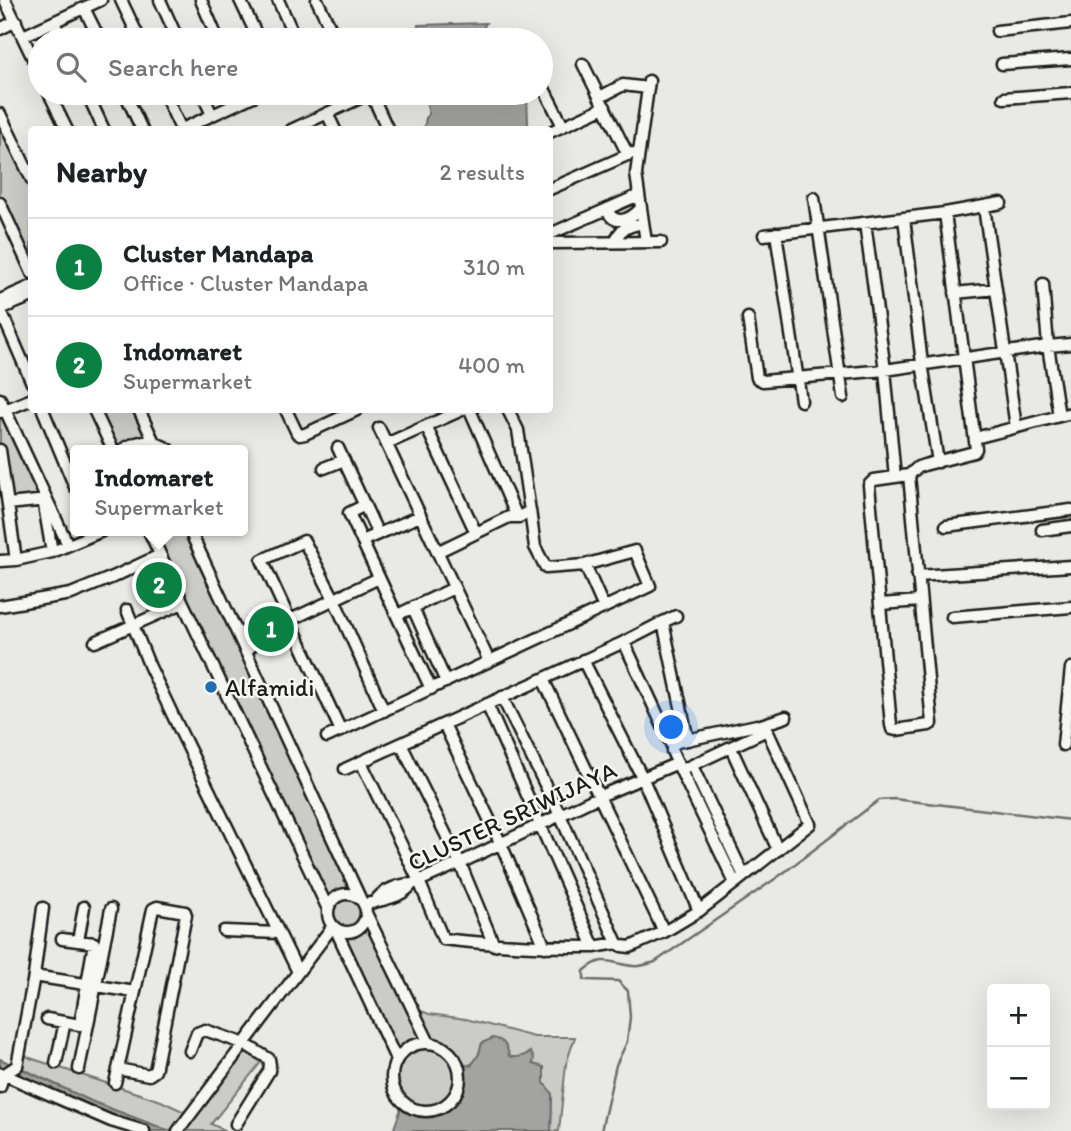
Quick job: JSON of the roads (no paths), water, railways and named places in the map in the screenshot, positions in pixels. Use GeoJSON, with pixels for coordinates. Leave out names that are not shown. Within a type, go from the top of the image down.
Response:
{"type":"FeatureCollection","features":[{"type":"Feature","properties":{"kind":"street"},"geometry":{"type":"LineString","coordinates":[[5,0],[28,47]]}},
{"type":"Feature","properties":{"kind":"street"},"geometry":{"type":"LineString","coordinates":[[41,28],[101,0]]}},
{"type":"Feature","properties":{"kind":"street"},"geometry":{"type":"LineString","coordinates":[[121,0],[134,28]]}},
{"type":"Feature","properties":{"kind":"street"},"geometry":{"type":"LineString","coordinates":[[160,0],[173,28]]}},
{"type":"Feature","properties":{"kind":"street"},"geometry":{"type":"LineString","coordinates":[[201,0],[213,28]]}},
{"type":"Feature","properties":{"kind":"street"},"geometry":{"type":"LineString","coordinates":[[240,0],[253,28]]}},
{"type":"Feature","properties":{"kind":"street"},"geometry":{"type":"LineString","coordinates":[[278,0],[291,28]]}},
{"type":"Feature","properties":{"kind":"street"},"geometry":{"type":"LineString","coordinates":[[317,0],[330,28]]}},
{"type":"Feature","properties":{"kind":"street"},"geometry":{"type":"LineString","coordinates":[[85,8],[94,28]]}},
{"type":"Feature","properties":{"kind":"street"},"geometry":{"type":"LineString","coordinates":[[0,18],[13,17]]}},
{"type":"Feature","properties":{"kind":"street"},"geometry":{"type":"LineString","coordinates":[[0,29],[13,17]]}},
{"type":"Feature","properties":{"kind":"street"},"geometry":{"type":"LineString","coordinates":[[54,22],[57,28]]}},
{"type":"Feature","properties":{"kind":"street"},"geometry":{"type":"LineString","coordinates":[[997,31],[1071,23]]}},
{"type":"Feature","properties":{"kind":"street"},"geometry":{"type":"LineString","coordinates":[[23,36],[28,34]]}},
{"type":"Feature","properties":{"kind":"street"},"geometry":{"type":"LineString","coordinates":[[1002,64],[1071,59]]}},
{"type":"Feature","properties":{"kind":"street"},"geometry":{"type":"LineString","coordinates":[[583,64],[628,155]]}},
{"type":"Feature","properties":{"kind":"street"},"geometry":{"type":"LineString","coordinates":[[553,131],[602,102],[623,85],[648,85],[636,174],[646,242]]}},
{"type":"Feature","properties":{"kind":"street"},"geometry":{"type":"LineString","coordinates":[[1004,98],[1071,93]]}},
{"type":"Feature","properties":{"kind":"street"},"geometry":{"type":"LineString","coordinates":[[55,105],[64,126]]}},
{"type":"Feature","properties":{"kind":"street"},"geometry":{"type":"LineString","coordinates":[[93,105],[102,126]]}},
{"type":"Feature","properties":{"kind":"street"},"geometry":{"type":"LineString","coordinates":[[131,105],[140,126]]}},
{"type":"Feature","properties":{"kind":"street"},"geometry":{"type":"LineString","coordinates":[[169,105],[179,126]]}},
{"type":"Feature","properties":{"kind":"street"},"geometry":{"type":"LineString","coordinates":[[207,105],[212,115]]}},
{"type":"Feature","properties":{"kind":"street"},"geometry":{"type":"LineString","coordinates":[[187,126],[228,105]]}},
{"type":"Feature","properties":{"kind":"street"},"geometry":{"type":"LineString","coordinates":[[299,126],[345,105]]}},
{"type":"Feature","properties":{"kind":"street"},"geometry":{"type":"LineString","coordinates":[[377,105],[386,126]]}},
{"type":"Feature","properties":{"kind":"street"},"geometry":{"type":"LineString","coordinates":[[552,105],[563,126]]}},
{"type":"Feature","properties":{"kind":"street"},"geometry":{"type":"LineString","coordinates":[[327,113],[333,126]]}},
{"type":"Feature","properties":{"kind":"street"},"geometry":{"type":"LineString","coordinates":[[0,114],[28,172]]}},
{"type":"Feature","properties":{"kind":"street"},"geometry":{"type":"LineString","coordinates":[[553,188],[639,151]]}},
{"type":"Feature","properties":{"kind":"street"},"geometry":{"type":"LineString","coordinates":[[553,233],[639,195]]}},
{"type":"Feature","properties":{"kind":"street"},"geometry":{"type":"LineString","coordinates":[[814,198],[843,397]]}},
{"type":"Feature","properties":{"kind":"street"},"geometry":{"type":"LineString","coordinates":[[0,203],[28,263]]}},
{"type":"Feature","properties":{"kind":"street"},"geometry":{"type":"LineString","coordinates":[[764,235],[945,213],[1001,203]]}},
{"type":"Feature","properties":{"kind":"street"},"geometry":{"type":"LineString","coordinates":[[984,207],[1016,427]]}},
{"type":"Feature","properties":{"kind":"street"},"geometry":{"type":"LineString","coordinates":[[607,209],[608,214],[621,221],[641,208]]}},
{"type":"Feature","properties":{"kind":"street"},"geometry":{"type":"LineString","coordinates":[[909,475],[932,723],[896,730],[892,729],[891,725],[869,485],[874,480],[909,475],[918,467],[975,451],[945,213]]}},
{"type":"Feature","properties":{"kind":"street"},"geometry":{"type":"LineString","coordinates":[[904,218],[922,363],[939,462]]}},
{"type":"Feature","properties":{"kind":"street"},"geometry":{"type":"LineString","coordinates":[[864,222],[885,370],[895,477]]}},
{"type":"Feature","properties":{"kind":"street"},"geometry":{"type":"LineString","coordinates":[[615,242],[622,230],[643,223]]}},
{"type":"Feature","properties":{"kind":"street"},"geometry":{"type":"LineString","coordinates":[[567,227],[572,235],[571,242]]}},
{"type":"Feature","properties":{"kind":"street"},"geometry":{"type":"LineString","coordinates":[[776,233],[802,401]]}},
{"type":"Feature","properties":{"kind":"street"},"geometry":{"type":"LineString","coordinates":[[553,243],[661,242]]}},
{"type":"Feature","properties":{"kind":"street"},"geometry":{"type":"LineString","coordinates":[[1043,284],[1048,346],[1059,416]]}},
{"type":"Feature","properties":{"kind":"street"},"geometry":{"type":"LineString","coordinates":[[0,300],[28,288]]}},
{"type":"Feature","properties":{"kind":"street"},"geometry":{"type":"LineString","coordinates":[[955,293],[996,289]]}},
{"type":"Feature","properties":{"kind":"street"},"geometry":{"type":"LineString","coordinates":[[28,298],[0,309],[3,324],[28,375]]}},
{"type":"Feature","properties":{"kind":"street"},"geometry":{"type":"LineString","coordinates":[[748,318],[758,379],[763,381],[885,370],[1071,345]]}},
{"type":"Feature","properties":{"kind":"street"},"geometry":{"type":"LineString","coordinates":[[0,399],[3,411],[68,545]]}},
{"type":"Feature","properties":{"kind":"street"},"geometry":{"type":"LineString","coordinates":[[3,411],[28,402]]}},
{"type":"Feature","properties":{"kind":"street"},"geometry":{"type":"LineString","coordinates":[[44,413],[70,475]]}},
{"type":"Feature","properties":{"kind":"street"},"geometry":{"type":"LineString","coordinates":[[95,413],[111,445]]}},
{"type":"Feature","properties":{"kind":"street"},"geometry":{"type":"LineString","coordinates":[[140,413],[154,442]]}},
{"type":"Feature","properties":{"kind":"street"},"geometry":{"type":"LineString","coordinates":[[287,413],[296,433],[300,435],[343,413]]}},
{"type":"Feature","properties":{"kind":"street"},"geometry":{"type":"LineString","coordinates":[[386,444],[455,413]]}},
{"type":"Feature","properties":{"kind":"street"},"geometry":{"type":"LineString","coordinates":[[471,413],[517,517]]}},
{"type":"Feature","properties":{"kind":"street"},"geometry":{"type":"LineString","coordinates":[[327,737],[650,586],[635,551],[584,565],[546,568],[536,547],[518,430],[510,413]]}},
{"type":"Feature","properties":{"kind":"street"},"geometry":{"type":"LineString","coordinates":[[975,438],[1071,414]]}},
{"type":"Feature","properties":{"kind":"street"},"geometry":{"type":"LineString","coordinates":[[426,426],[476,533]]}},
{"type":"Feature","properties":{"kind":"street"},"geometry":{"type":"LineString","coordinates":[[379,428],[489,662]]}},
{"type":"Feature","properties":{"kind":"street"},"geometry":{"type":"LineString","coordinates":[[130,445],[140,442],[154,442],[160,445]]}},
{"type":"Feature","properties":{"kind":"street"},"geometry":{"type":"LineString","coordinates":[[338,449],[378,534]]}},
{"type":"Feature","properties":{"kind":"street"},"geometry":{"type":"LineString","coordinates":[[0,450],[16,559]]}},
{"type":"Feature","properties":{"kind":"street"},"geometry":{"type":"LineString","coordinates":[[324,468],[344,460]]}},
{"type":"Feature","properties":{"kind":"street"},"geometry":{"type":"LineString","coordinates":[[8,504],[45,500]]}},
{"type":"Feature","properties":{"kind":"street"},"geometry":{"type":"LineString","coordinates":[[45,500],[52,552]]}},
{"type":"Feature","properties":{"kind":"street"},"geometry":{"type":"LineString","coordinates":[[365,505],[349,513],[431,689]]}},
{"type":"Feature","properties":{"kind":"street"},"geometry":{"type":"LineString","coordinates":[[437,552],[509,517],[517,517],[530,510]]}},
{"type":"Feature","properties":{"kind":"street"},"geometry":{"type":"LineString","coordinates":[[946,526],[1071,510]]}},
{"type":"Feature","properties":{"kind":"street"},"geometry":{"type":"LineString","coordinates":[[362,541],[420,516]]}},
{"type":"Feature","properties":{"kind":"street"},"geometry":{"type":"LineString","coordinates":[[1042,530],[1071,526]]}},
{"type":"Feature","properties":{"kind":"street"},"geometry":{"type":"LineString","coordinates":[[0,561],[52,552],[88,536]]}},
{"type":"Feature","properties":{"kind":"street"},"geometry":{"type":"LineString","coordinates":[[151,536],[396,1059]]}},
{"type":"Feature","properties":{"kind":"street"},"geometry":{"type":"LineString","coordinates":[[192,536],[429,1043]]}},
{"type":"Feature","properties":{"kind":"street"},"geometry":{"type":"LineString","coordinates":[[341,731],[260,561],[304,541],[334,599],[384,711]]}},
{"type":"Feature","properties":{"kind":"street"},"geometry":{"type":"LineString","coordinates":[[0,606],[71,594],[160,555]]}},
{"type":"Feature","properties":{"kind":"street"},"geometry":{"type":"LineString","coordinates":[[584,565],[604,608]]}},
{"type":"Feature","properties":{"kind":"street"},"geometry":{"type":"LineString","coordinates":[[918,576],[1071,566]]}},
{"type":"Feature","properties":{"kind":"street"},"geometry":{"type":"LineString","coordinates":[[246,652],[254,637],[277,621],[288,621],[379,578]]}},
{"type":"Feature","properties":{"kind":"street"},"geometry":{"type":"LineString","coordinates":[[397,615],[454,588]]}},
{"type":"Feature","properties":{"kind":"street"},"geometry":{"type":"LineString","coordinates":[[881,604],[920,601]]}},
{"type":"Feature","properties":{"kind":"street"},"geometry":{"type":"LineString","coordinates":[[95,642],[183,603]]}},
{"type":"Feature","properties":{"kind":"street"},"geometry":{"type":"LineString","coordinates":[[951,617],[1071,607]]}},
{"type":"Feature","properties":{"kind":"street"},"geometry":{"type":"LineString","coordinates":[[413,608],[446,682]]}},
{"type":"Feature","properties":{"kind":"street"},"geometry":{"type":"LineString","coordinates":[[127,610],[175,720],[298,972]]}},
{"type":"Feature","properties":{"kind":"street"},"geometry":{"type":"LineString","coordinates":[[345,769],[676,616]]}},
{"type":"Feature","properties":{"kind":"street"},"geometry":{"type":"LineString","coordinates":[[663,622],[688,740]]}},
{"type":"Feature","properties":{"kind":"street"},"geometry":{"type":"LineString","coordinates":[[237,633],[254,637]]}},
{"type":"Feature","properties":{"kind":"street"},"geometry":{"type":"LineString","coordinates":[[624,642],[735,883]]}},
{"type":"Feature","properties":{"kind":"street"},"geometry":{"type":"LineString","coordinates":[[583,660],[643,779],[699,911]]}},
{"type":"Feature","properties":{"kind":"street"},"geometry":{"type":"LineString","coordinates":[[1063,745],[1071,668]]}},
{"type":"Feature","properties":{"kind":"street"},"geometry":{"type":"LineString","coordinates":[[543,679],[664,932]]}},
{"type":"Feature","properties":{"kind":"street"},"geometry":{"type":"LineString","coordinates":[[502,697],[560,815],[617,943],[630,947],[664,932],[699,911],[810,824],[764,728]]}},
{"type":"Feature","properties":{"kind":"street"},"geometry":{"type":"LineString","coordinates":[[487,704],[594,947]]}},
{"type":"Feature","properties":{"kind":"street"},"geometry":{"type":"LineString","coordinates":[[672,746],[677,742],[753,726],[764,728],[786,717]]}},
{"type":"Feature","properties":{"kind":"street"},"geometry":{"type":"LineString","coordinates":[[444,724],[501,844],[545,947]]}},
{"type":"Feature","properties":{"kind":"street","name":"CLUSTER SRIWIJAYA"},"geometry":{"type":"LineString","coordinates":[[363,905],[376,900],[383,901],[408,890],[416,883],[600,796],[643,779],[680,767],[692,766],[731,748],[764,728]]}},
{"type":"Feature","properties":{"kind":"street"},"geometry":{"type":"LineString","coordinates":[[401,744],[460,863],[494,945]]}},
{"type":"Feature","properties":{"kind":"street"},"geometry":{"type":"LineString","coordinates":[[731,748],[778,850]]}},
{"type":"Feature","properties":{"kind":"street"},"geometry":{"type":"LineString","coordinates":[[361,762],[443,939],[545,947],[594,947],[617,943]]}},
{"type":"Feature","properties":{"kind":"street"},"geometry":{"type":"LineString","coordinates":[[692,766],[744,876]]}},
{"type":"Feature","properties":{"kind":"street"},"geometry":{"type":"LineString","coordinates":[[328,909],[333,900],[342,894],[353,894],[363,905],[364,922],[358,929],[349,932],[334,927]]}},
{"type":"Feature","properties":{"kind":"street"},"geometry":{"type":"LineString","coordinates":[[78,941],[84,907]]}},
{"type":"Feature","properties":{"kind":"street"},"geometry":{"type":"LineString","coordinates":[[115,1083],[118,1069],[135,992],[153,909],[157,907],[185,912],[155,1071],[149,1075],[118,1069]]}},
{"type":"Feature","properties":{"kind":"street"},"geometry":{"type":"LineString","coordinates":[[2,1074],[17,1066],[34,976],[43,908]]}},
{"type":"Feature","properties":{"kind":"street"},"geometry":{"type":"LineString","coordinates":[[47,1019],[80,1025],[111,909]]}},
{"type":"Feature","properties":{"kind":"street"},"geometry":{"type":"LineString","coordinates":[[178,1131],[334,927]]}},
{"type":"Feature","properties":{"kind":"street"},"geometry":{"type":"LineString","coordinates":[[223,931],[278,933]]}},
{"type":"Feature","properties":{"kind":"street"},"geometry":{"type":"LineString","coordinates":[[62,939],[94,943],[79,1069]]}},
{"type":"Feature","properties":{"kind":"street"},"geometry":{"type":"LineString","coordinates":[[34,976],[135,992]]}},
{"type":"Feature","properties":{"kind":"street"},"geometry":{"type":"LineString","coordinates":[[56,1063],[65,1022]]}},
{"type":"Feature","properties":{"kind":"street"},"geometry":{"type":"LineString","coordinates":[[190,1051],[197,1033],[202,1030],[245,1044],[268,1058],[270,1068],[236,1124]]}},
{"type":"Feature","properties":{"kind":"street"},"geometry":{"type":"LineString","coordinates":[[429,1043],[443,1047],[457,1063],[459,1085],[452,1100],[439,1109],[424,1112],[409,1108],[398,1098],[391,1079],[396,1059],[409,1047],[429,1043]]}},
{"type":"Feature","properties":{"kind":"street"},"geometry":{"type":"LineString","coordinates":[[0,1087],[2,1074]]}},
{"type":"Feature","properties":{"kind":"street"},"geometry":{"type":"LineString","coordinates":[[2,1074],[111,1121],[144,1131]]}},
{"type":"Feature","properties":{"kind":"waterway"},"geometry":{"type":"LineString","coordinates":[[601,1131],[616,1065],[627,1042],[630,1017],[628,991],[618,981],[584,979],[584,971],[597,962],[608,961],[636,966],[655,962],[782,874],[879,800],[894,799],[1071,820]]}},
{"type":"Feature","properties":{"kind":"place","name":"Indomaret"},"geometry":{"type":"Point","coordinates":[159,585]}},
{"type":"Feature","properties":{"kind":"place","name":"Cluster Mandapa"},"geometry":{"type":"Point","coordinates":[271,629]}},
{"type":"Feature","properties":{"kind":"place","name":"Alfamidi"},"geometry":{"type":"Point","coordinates":[211,687]}}]}
